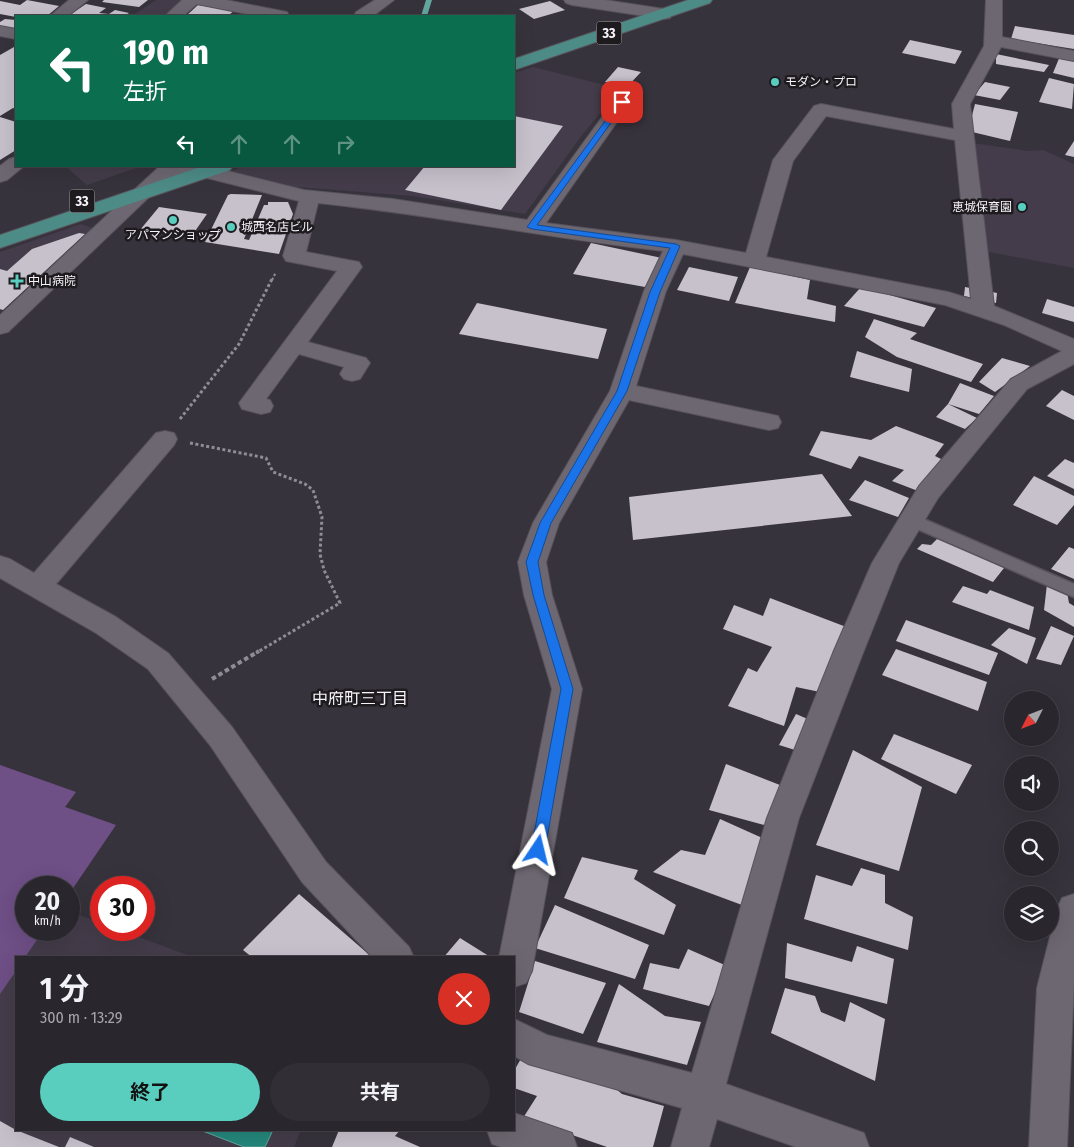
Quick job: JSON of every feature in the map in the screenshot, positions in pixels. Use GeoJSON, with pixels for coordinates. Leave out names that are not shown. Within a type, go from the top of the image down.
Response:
{"type":"FeatureCollection","features":[{"type":"Feature","properties":{"kind":"main road","name":"33"},"geometry":{"type":"LineString","coordinates":[[515,53],[638,10],[704,0]]}},
{"type":"Feature","properties":{"kind":"main road","name":"33"},"geometry":{"type":"LineString","coordinates":[[515,65],[665,7]]}},
{"type":"Feature","properties":{"kind":"main road","name":"33"},"geometry":{"type":"LineString","coordinates":[[0,228],[163,170],[179,167]]}},
{"type":"Feature","properties":{"kind":"main road","name":"33"},"geometry":{"type":"LineString","coordinates":[[0,242],[215,169]]}},
{"type":"Feature","properties":{"kind":"street"},"geometry":{"type":"LineString","coordinates":[[59,15],[80,0]]}},
{"type":"Feature","properties":{"kind":"street"},"geometry":{"type":"LineString","coordinates":[[174,15],[192,0]]}},
{"type":"Feature","properties":{"kind":"street"},"geometry":{"type":"LineString","coordinates":[[201,0],[275,10]]}},
{"type":"Feature","properties":{"kind":"street"},"geometry":{"type":"LineString","coordinates":[[364,15],[386,0]]}},
{"type":"Feature","properties":{"kind":"street"},"geometry":{"type":"LineString","coordinates":[[572,0],[638,10]]}},
{"type":"Feature","properties":{"kind":"street"},"geometry":{"type":"LineString","coordinates":[[983,308],[961,104],[993,46],[994,0]]}},
{"type":"Feature","properties":{"kind":"street"},"geometry":{"type":"LineString","coordinates":[[0,31],[15,34]]}},
{"type":"Feature","properties":{"kind":"street"},"geometry":{"type":"LineString","coordinates":[[994,40],[1074,56]]}},
{"type":"Feature","properties":{"kind":"street"},"geometry":{"type":"LineString","coordinates":[[532,227],[622,102]]}},
{"type":"Feature","properties":{"kind":"street"},"geometry":{"type":"LineString","coordinates":[[754,262],[783,160],[821,110],[964,136]]}},
{"type":"Feature","properties":{"kind":"street"},"geometry":{"type":"LineString","coordinates":[[0,176],[15,164]]}},
{"type":"Feature","properties":{"kind":"street"},"geometry":{"type":"LineString","coordinates":[[0,327],[56,276],[99,232],[141,194],[163,170],[215,169],[310,196],[393,205],[532,227],[676,246],[948,300],[983,308],[1040,331],[1074,348]]}},
{"type":"Feature","properties":{"kind":"street"},"geometry":{"type":"LineString","coordinates":[[260,406],[251,403],[351,267],[294,256],[310,196]]}},
{"type":"Feature","properties":{"kind":"street"},"geometry":{"type":"LineString","coordinates":[[515,966],[567,689],[538,595],[532,562],[546,523],[622,391],[655,292],[676,246]]}},
{"type":"Feature","properties":{"kind":"street"},"geometry":{"type":"LineString","coordinates":[[294,345],[358,363],[352,374]]}},
{"type":"Feature","properties":{"kind":"street"},"geometry":{"type":"LineString","coordinates":[[690,1147],[706,1096],[783,818],[848,653],[886,563],[928,492],[1019,384],[1074,354]]}},
{"type":"Feature","properties":{"kind":"street"},"geometry":{"type":"LineString","coordinates":[[622,391],[769,422]]}},
{"type":"Feature","properties":{"kind":"street"},"geometry":{"type":"LineString","coordinates":[[38,587],[165,439]]}},
{"type":"Feature","properties":{"kind":"street"},"geometry":{"type":"LineString","coordinates":[[0,566],[106,625],[158,661],[221,736],[314,872],[395,956]]}},
{"type":"Feature","properties":{"kind":"street"},"geometry":{"type":"LineString","coordinates":[[1048,1147],[1055,988],[1074,909]]}},
{"type":"Feature","properties":{"kind":"street"},"geometry":{"type":"LineString","coordinates":[[515,1037],[541,1050],[706,1096],[850,1147]]}},
{"type":"Feature","properties":{"kind":"street"},"geometry":{"type":"LineString","coordinates":[[509,1131],[558,1147]]}},
{"type":"Feature","properties":{"kind":"lane"},"geometry":{"type":"LineString","coordinates":[[912,520],[1074,591]]}},
{"type":"Feature","properties":{"kind":"path"},"geometry":{"type":"LineString","coordinates":[[186,694],[340,603],[324,570],[320,554],[322,517],[312,490],[305,484],[273,472],[266,458],[248,453],[165,439],[239,344],[283,259],[294,256]]}},
{"type":"Feature","properties":{"kind":"shaded area"},"geometry":{"type":"Polygon","coordinates":[[[156,0],[182,0],[183,4],[169,15],[134,15],[156,0]]]}},
{"type":"Feature","properties":{"kind":"shaded area"},"geometry":{"type":"Polygon","coordinates":[[[533,67],[620,89],[582,135],[525,214],[413,196],[296,187],[232,171],[242,167],[515,167],[515,73],[533,67]]]}},
{"type":"Feature","properties":{"kind":"shaded area","name":"恵城保育園"},"geometry":{"type":"Polygon","coordinates":[[[964,142],[1028,151],[1043,150],[1074,164],[1074,268],[973,249],[964,142]]]}},
{"type":"Feature","properties":{"kind":"shaded area"},"geometry":{"type":"Polygon","coordinates":[[[66,167],[139,167],[87,185],[66,167]]]}},
{"type":"Feature","properties":{"kind":"shaded area","name":"中山病院"},"geometry":{"type":"Polygon","coordinates":[[[81,224],[92,228],[0,312],[0,252],[81,224]]]}},
{"type":"Feature","properties":{"kind":"shaded area"},"geometry":{"type":"Polygon","coordinates":[[[0,765],[76,792],[65,807],[116,825],[80,878],[80,876],[15,876],[15,941],[80,941],[80,915],[90,919],[90,941],[149,941],[190,956],[15,956],[15,1131],[301,1131],[294,1147],[0,1147],[0,765]]]}},
{"type":"Feature","properties":{"kind":"shaded area"},"geometry":{"type":"Polygon","coordinates":[[[0,765],[76,792],[65,807],[116,825],[80,878],[80,876],[15,876],[15,941],[36,941],[26,956],[15,956],[15,972],[0,994],[0,765]]]}},
{"type":"Feature","properties":{"kind":"shaded area"},"geometry":{"type":"Polygon","coordinates":[[[203,1131],[273,1131],[265,1147],[244,1147],[203,1131]]]}},
{"type":"Feature","properties":{"kind":"building"},"geometry":{"type":"Polygon","coordinates":[[[27,0],[59,6],[48,15],[15,15],[15,17],[0,14],[0,1],[20,5],[27,0]]]}},
{"type":"Feature","properties":{"kind":"building"},"geometry":{"type":"Polygon","coordinates":[[[104,0],[148,0],[139,7],[102,2],[104,0]]]}},
{"type":"Feature","properties":{"kind":"building"},"geometry":{"type":"Polygon","coordinates":[[[550,1],[565,10],[534,19],[519,9],[550,1]]]}},
{"type":"Feature","properties":{"kind":"building"},"geometry":{"type":"Polygon","coordinates":[[[86,4],[106,8],[99,13],[109,14],[115,10],[129,13],[126,15],[70,15],[86,4]]]}},
{"type":"Feature","properties":{"kind":"building"},"geometry":{"type":"Polygon","coordinates":[[[198,5],[234,11],[230,14],[234,15],[187,15],[198,5]]]}},
{"type":"Feature","properties":{"kind":"building"},"geometry":{"type":"Polygon","coordinates":[[[5,19],[15,20],[15,30],[0,27],[0,22],[5,19]]]}},
{"type":"Feature","properties":{"kind":"building"},"geometry":{"type":"Polygon","coordinates":[[[1015,26],[1074,35],[1074,49],[1011,39],[1015,26]]]}},
{"type":"Feature","properties":{"kind":"building"},"geometry":{"type":"Polygon","coordinates":[[[910,40],[962,51],[955,64],[902,53],[910,40]]]}},
{"type":"Feature","properties":{"kind":"building"},"geometry":{"type":"Polygon","coordinates":[[[15,48],[15,109],[0,116],[0,55],[15,48]]]}},
{"type":"Feature","properties":{"kind":"building"},"geometry":{"type":"Polygon","coordinates":[[[996,54],[1049,65],[1044,72],[996,64],[996,54]]]}},
{"type":"Feature","properties":{"kind":"building"},"geometry":{"type":"Polygon","coordinates":[[[1060,56],[1074,58],[1074,78],[1053,73],[1060,56]]]}},
{"type":"Feature","properties":{"kind":"building"},"geometry":{"type":"Polygon","coordinates":[[[618,67],[641,72],[627,87],[605,82],[618,67]]]}},
{"type":"Feature","properties":{"kind":"building"},"geometry":{"type":"Polygon","coordinates":[[[1049,78],[1074,84],[1072,109],[1039,102],[1049,78]]]}},
{"type":"Feature","properties":{"kind":"building"},"geometry":{"type":"Polygon","coordinates":[[[985,82],[1010,87],[1000,100],[974,95],[985,82]]]}},
{"type":"Feature","properties":{"kind":"building"},"geometry":{"type":"Polygon","coordinates":[[[975,104],[1018,112],[1010,141],[968,131],[975,104]]]}},
{"type":"Feature","properties":{"kind":"building"},"geometry":{"type":"Polygon","coordinates":[[[515,116],[563,126],[501,210],[405,190],[424,167],[515,167],[515,116]]]}},
{"type":"Feature","properties":{"kind":"building"},"geometry":{"type":"Polygon","coordinates":[[[0,117],[15,122],[15,151],[0,160],[0,117]]]}},
{"type":"Feature","properties":{"kind":"building"},"geometry":{"type":"Polygon","coordinates":[[[1074,141],[1074,157],[1065,155],[1074,141]]]}},
{"type":"Feature","properties":{"kind":"building","name":"城西名店ビル"},"geometry":{"type":"Polygon","coordinates":[[[228,195],[262,195],[244,239],[249,240],[264,205],[268,205],[268,202],[288,202],[293,214],[279,254],[205,242],[228,195]]]}},
{"type":"Feature","properties":{"kind":"building"},"geometry":{"type":"Polygon","coordinates":[[[159,207],[207,214],[193,234],[164,230],[162,233],[140,230],[159,207]]]}},
{"type":"Feature","properties":{"kind":"building","name":"中山病院"},"geometry":{"type":"Polygon","coordinates":[[[79,233],[85,234],[3,310],[0,309],[0,269],[7,271],[32,249],[79,233]]]}},
{"type":"Feature","properties":{"kind":"building"},"geometry":{"type":"Polygon","coordinates":[[[591,243],[662,258],[645,287],[573,274],[591,243]]]}},
{"type":"Feature","properties":{"kind":"building"},"geometry":{"type":"Polygon","coordinates":[[[689,267],[738,277],[729,301],[677,290],[689,267]]]}},
{"type":"Feature","properties":{"kind":"building"},"geometry":{"type":"Polygon","coordinates":[[[750,267],[810,280],[807,299],[836,306],[835,322],[735,303],[750,267]]]}},
{"type":"Feature","properties":{"kind":"building"},"geometry":{"type":"Polygon","coordinates":[[[861,287],[936,308],[924,327],[844,306],[861,287]]]}},
{"type":"Feature","properties":{"kind":"building"},"geometry":{"type":"Polygon","coordinates":[[[965,287],[997,293],[996,303],[964,296],[965,287]]]}},
{"type":"Feature","properties":{"kind":"building"},"geometry":{"type":"Polygon","coordinates":[[[1047,299],[1074,307],[1074,322],[1042,313],[1047,299]]]}},
{"type":"Feature","properties":{"kind":"building"},"geometry":{"type":"Polygon","coordinates":[[[477,303],[607,329],[598,359],[459,334],[477,303]]]}},
{"type":"Feature","properties":{"kind":"building"},"geometry":{"type":"Polygon","coordinates":[[[874,319],[917,333],[910,339],[983,364],[971,382],[897,357],[865,337],[874,319]]]}},
{"type":"Feature","properties":{"kind":"building"},"geometry":{"type":"Polygon","coordinates":[[[857,351],[912,369],[909,392],[850,377],[857,351]]]}},
{"type":"Feature","properties":{"kind":"building"},"geometry":{"type":"Polygon","coordinates":[[[1002,358],[1030,366],[995,392],[979,382],[1002,358]]]}},
{"type":"Feature","properties":{"kind":"building"},"geometry":{"type":"Polygon","coordinates":[[[960,383],[994,396],[979,414],[948,404],[960,383]]]}},
{"type":"Feature","properties":{"kind":"building"},"geometry":{"type":"Polygon","coordinates":[[[1062,390],[1074,396],[1074,420],[1046,406],[1062,390]]]}},
{"type":"Feature","properties":{"kind":"building"},"geometry":{"type":"Polygon","coordinates":[[[948,404],[977,418],[965,429],[936,417],[948,404]]]}},
{"type":"Feature","properties":{"kind":"building"},"geometry":{"type":"Polygon","coordinates":[[[896,426],[944,444],[935,456],[943,460],[918,491],[892,481],[904,470],[859,456],[851,469],[809,455],[821,431],[871,440],[896,426]]]}},
{"type":"Feature","properties":{"kind":"building"},"geometry":{"type":"Polygon","coordinates":[[[1065,459],[1074,463],[1074,489],[1047,476],[1065,459]]]}},
{"type":"Feature","properties":{"kind":"building"},"geometry":{"type":"Polygon","coordinates":[[[822,474],[852,516],[633,540],[629,497],[822,474]]]}},
{"type":"Feature","properties":{"kind":"building"},"geometry":{"type":"Polygon","coordinates":[[[1034,476],[1074,496],[1074,505],[1057,525],[1013,505],[1034,476]]]}},
{"type":"Feature","properties":{"kind":"building"},"geometry":{"type":"Polygon","coordinates":[[[865,480],[909,498],[898,517],[849,500],[865,480]]]}},
{"type":"Feature","properties":{"kind":"building"},"geometry":{"type":"Polygon","coordinates":[[[938,538],[1004,568],[993,582],[917,549],[922,544],[931,545],[938,538]]]}},
{"type":"Feature","properties":{"kind":"building"},"geometry":{"type":"Polygon","coordinates":[[[1069,547],[1074,549],[1074,579],[1051,569],[1069,547]]]}},
{"type":"Feature","properties":{"kind":"building"},"geometry":{"type":"Polygon","coordinates":[[[1047,584],[1067,592],[1069,603],[1074,606],[1074,627],[1044,610],[1047,584]]]}},
{"type":"Feature","properties":{"kind":"building"},"geometry":{"type":"Polygon","coordinates":[[[963,586],[987,594],[990,590],[1034,607],[1029,630],[952,602],[963,586]]]}},
{"type":"Feature","properties":{"kind":"building"},"geometry":{"type":"Polygon","coordinates":[[[770,598],[849,628],[820,692],[796,687],[784,726],[728,706],[748,668],[757,672],[772,647],[723,629],[734,605],[763,616],[770,598]]]}},
{"type":"Feature","properties":{"kind":"building"},"geometry":{"type":"Polygon","coordinates":[[[906,620],[998,653],[989,675],[896,641],[906,620]]]}},
{"type":"Feature","properties":{"kind":"building"},"geometry":{"type":"Polygon","coordinates":[[[1051,626],[1074,636],[1061,665],[1036,659],[1051,626]]]}},
{"type":"Feature","properties":{"kind":"building"},"geometry":{"type":"Polygon","coordinates":[[[1009,628],[1036,638],[1027,664],[991,645],[1009,628]]]}},
{"type":"Feature","properties":{"kind":"building"},"geometry":{"type":"Polygon","coordinates":[[[896,649],[987,682],[978,711],[882,675],[896,649]]]}},
{"type":"Feature","properties":{"kind":"building"},"geometry":{"type":"Polygon","coordinates":[[[796,714],[810,720],[795,750],[779,745],[796,714]]]}},
{"type":"Feature","properties":{"kind":"building"},"geometry":{"type":"Polygon","coordinates":[[[894,734],[972,765],[956,794],[881,759],[894,734]]]}},
{"type":"Feature","properties":{"kind":"building"},"geometry":{"type":"Polygon","coordinates":[[[853,750],[922,787],[899,871],[816,845],[853,750]]]}},
{"type":"Feature","properties":{"kind":"building"},"geometry":{"type":"Polygon","coordinates":[[[726,764],[785,787],[768,826],[709,810],[726,764]]]}},
{"type":"Feature","properties":{"kind":"building"},"geometry":{"type":"Polygon","coordinates":[[[720,819],[767,840],[742,905],[653,872],[681,850],[705,855],[720,819]]]}},
{"type":"Feature","properties":{"kind":"building"},"geometry":{"type":"Polygon","coordinates":[[[582,857],[638,870],[634,879],[676,905],[664,935],[564,898],[582,857]]]}},
{"type":"Feature","properties":{"kind":"building"},"geometry":{"type":"Polygon","coordinates":[[[861,868],[885,875],[885,903],[913,917],[908,950],[804,919],[816,875],[852,886],[861,868]]]}},
{"type":"Feature","properties":{"kind":"building"},"geometry":{"type":"Polygon","coordinates":[[[299,894],[371,956],[250,956],[243,950],[299,894]]]}},
{"type":"Feature","properties":{"kind":"building"},"geometry":{"type":"Polygon","coordinates":[[[555,905],[649,945],[635,979],[535,948],[555,905]]]}},
{"type":"Feature","properties":{"kind":"building"},"geometry":{"type":"Polygon","coordinates":[[[460,938],[489,956],[445,956],[460,938]]]}},
{"type":"Feature","properties":{"kind":"building"},"geometry":{"type":"Polygon","coordinates":[[[787,943],[852,962],[857,946],[894,959],[887,1004],[785,978],[787,943]]]}},
{"type":"Feature","properties":{"kind":"building"},"geometry":{"type":"Polygon","coordinates":[[[688,949],[727,966],[709,1006],[643,989],[650,963],[679,969],[688,949]]]}},
{"type":"Feature","properties":{"kind":"building"},"geometry":{"type":"Polygon","coordinates":[[[535,961],[606,983],[583,1034],[519,1012],[535,961]]]}},
{"type":"Feature","properties":{"kind":"building"},"geometry":{"type":"Polygon","coordinates":[[[619,984],[665,1016],[701,1022],[687,1065],[597,1042],[619,984]]]}},
{"type":"Feature","properties":{"kind":"building"},"geometry":{"type":"Polygon","coordinates":[[[785,988],[815,996],[821,1012],[845,1022],[850,1002],[885,1019],[875,1081],[771,1033],[785,988]]]}},
{"type":"Feature","properties":{"kind":"building"},"geometry":{"type":"Polygon","coordinates":[[[523,1055],[610,1084],[622,1094],[664,1106],[653,1147],[607,1147],[523,1118],[537,1096],[515,1088],[515,1069],[523,1055]]]}},
{"type":"Feature","properties":{"kind":"building"},"geometry":{"type":"Polygon","coordinates":[[[0,1121],[15,1131],[59,1147],[0,1147],[0,1121]]]}},
{"type":"Feature","properties":{"kind":"building"},"geometry":{"type":"Polygon","coordinates":[[[339,1131],[399,1131],[395,1136],[420,1147],[332,1147],[339,1131]]]}},
{"type":"Feature","properties":{"kind":"building"},"geometry":{"type":"Polygon","coordinates":[[[70,1137],[94,1147],[65,1147],[70,1137]]]}},
{"type":"Feature","properties":{"kind":"waterway"},"geometry":{"type":"LineString","coordinates":[[424,15],[429,0]]}},
{"type":"Feature","properties":{"kind":"place","name":"モダン・プロ"},"geometry":{"type":"Point","coordinates":[775,82]}},
{"type":"Feature","properties":{"kind":"place","name":"恵城保育園"},"geometry":{"type":"Point","coordinates":[1022,207]}},
{"type":"Feature","properties":{"kind":"place","name":"アパマンショップ"},"geometry":{"type":"Point","coordinates":[173,220]}},
{"type":"Feature","properties":{"kind":"place","name":"城西名店ビル"},"geometry":{"type":"Point","coordinates":[231,227]}},
{"type":"Feature","properties":{"kind":"place","name":"中山病院"},"geometry":{"type":"Point","coordinates":[17,281]}},
{"type":"Feature","properties":{"kind":"district","name":"中府町三丁目"},"geometry":{"type":"Point","coordinates":[360,698]}},
{"type":"Feature","properties":{"kind":"route"},"geometry":{"type":"LineString","coordinates":[[538,850],[567,689],[538,595],[532,562],[546,523],[586,450],[622,391],[655,292],[676,246],[532,227],[622,102]]}}]}
